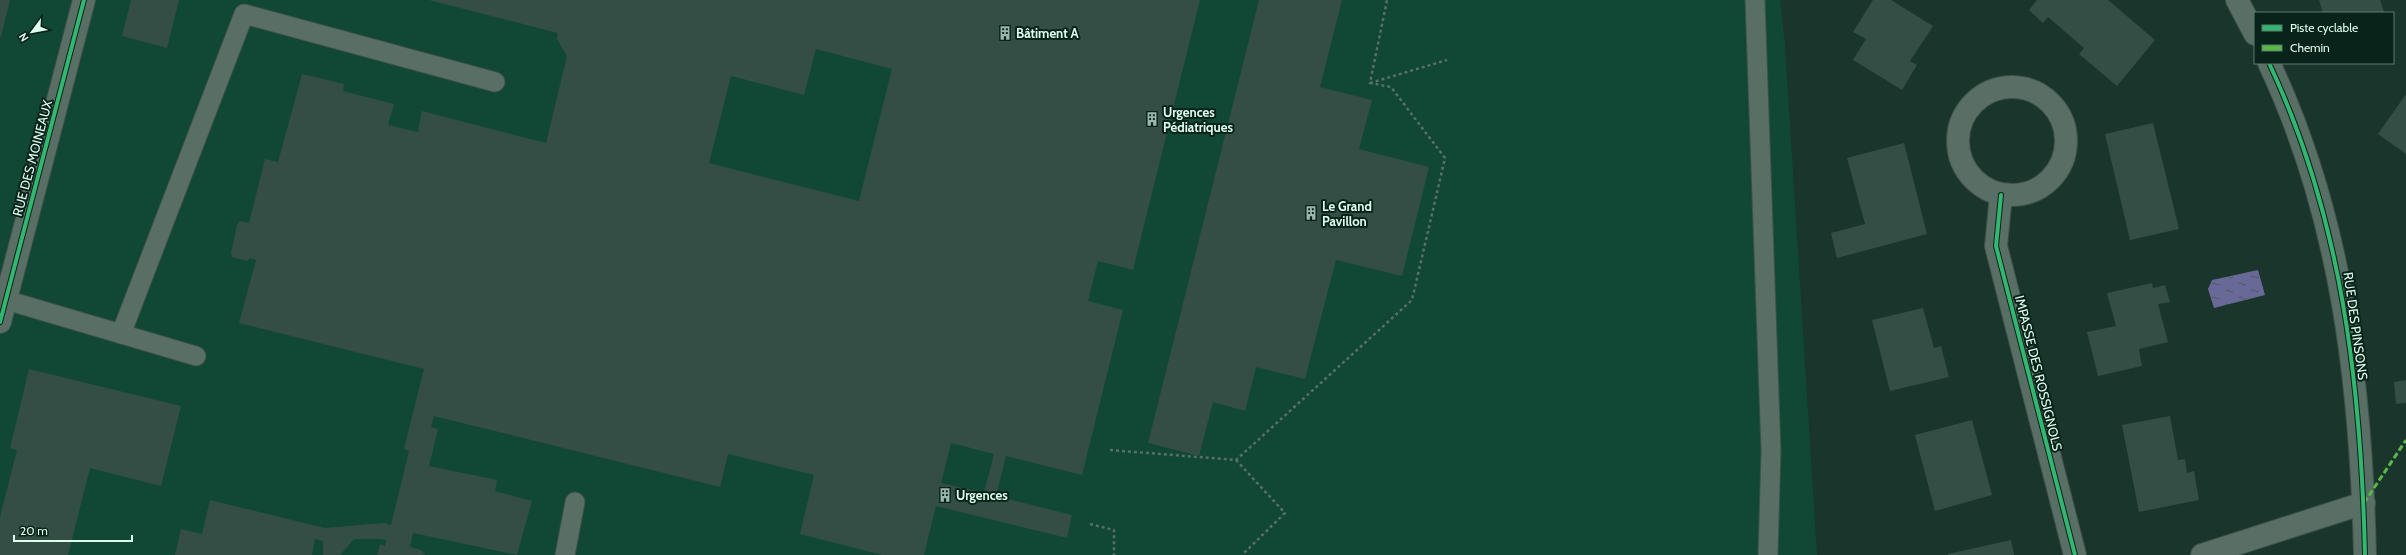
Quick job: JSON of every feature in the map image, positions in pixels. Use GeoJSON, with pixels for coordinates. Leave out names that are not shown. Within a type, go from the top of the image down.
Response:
{"type":"FeatureCollection","features":[{"type":"Feature","properties":{"kind":"street","name":"RUE DES MOINEAUX"},"geometry":{"type":"LineString","coordinates":[[0,322],[84,0]]}},
{"type":"Feature","properties":{"kind":"street"},"geometry":{"type":"LineString","coordinates":[[2237,0],[2254,32]]}},
{"type":"Feature","properties":{"kind":"street","name":"RUE DES PINSONS"},"geometry":{"type":"LineString","coordinates":[[2269,64],[2291,110],[2308,158],[2328,229],[2343,296],[2356,400],[2364,503],[2365,555]]}},
{"type":"Feature","properties":{"kind":"street"},"geometry":{"type":"LineString","coordinates":[[2016,87],[2034,91],[2051,103],[2062,118],[2066,135],[2065,154],[2062,164],[2051,179],[2036,191],[2017,196],[2001,195],[1983,188],[1970,176],[1960,160],[1958,147],[1959,128],[1966,110],[1979,98],[1996,89],[2016,87]]}},
{"type":"Feature","properties":{"kind":"street","name":"IMPASSE DES ROSSIGNOLS"},"geometry":{"type":"LineString","coordinates":[[2001,195],[1996,246],[2075,555]]}},
{"type":"Feature","properties":{"kind":"street"},"geometry":{"type":"LineString","coordinates":[[2202,555],[2364,503]]}},
{"type":"Feature","properties":{"kind":"lane"},"geometry":{"type":"LineString","coordinates":[[1755,0],[1771,451],[1768,555]]}},
{"type":"Feature","properties":{"kind":"lane"},"geometry":{"type":"LineString","coordinates":[[121,334],[244,14],[495,82]]}},
{"type":"Feature","properties":{"kind":"lane"},"geometry":{"type":"LineString","coordinates":[[6,300],[196,356]]}},
{"type":"Feature","properties":{"kind":"lane"},"geometry":{"type":"LineString","coordinates":[[565,555],[575,502]]}},
{"type":"Feature","properties":{"kind":"path"},"geometry":{"type":"LineString","coordinates":[[1370,84],[1386,0]]}},
{"type":"Feature","properties":{"kind":"path"},"geometry":{"type":"LineString","coordinates":[[1370,84],[1446,60]]}},
{"type":"Feature","properties":{"kind":"path"},"geometry":{"type":"LineString","coordinates":[[1236,460],[1412,300],[1445,158],[1391,87],[1370,84]]}},
{"type":"Feature","properties":{"kind":"path"},"geometry":{"type":"LineString","coordinates":[[1110,450],[1236,460],[1285,513],[1242,555]]}},
{"type":"Feature","properties":{"kind":"path"},"geometry":{"type":"LineString","coordinates":[[1090,524],[1114,530],[1114,555]]}},
{"type":"Feature","properties":{"kind":"shaded area"},"geometry":{"type":"Polygon","coordinates":[[[0,0],[1780,0],[1785,45],[1817,555],[0,555],[0,0]]]}},
{"type":"Feature","properties":{"kind":"water"},"geometry":{"type":"Polygon","coordinates":[[[2258,270],[2265,295],[2214,308],[2208,289],[2212,280],[2258,270]]]}},
{"type":"Feature","properties":{"kind":"building"},"geometry":{"type":"Polygon","coordinates":[[[0,0],[10,0],[1,37],[0,37],[0,0]]]}},
{"type":"Feature","properties":{"kind":"building"},"geometry":{"type":"Polygon","coordinates":[[[131,0],[179,0],[167,48],[122,36],[131,0]]]}},
{"type":"Feature","properties":{"kind":"building"},"geometry":{"type":"Polygon","coordinates":[[[429,0],[1200,0],[1133,270],[1098,261],[1088,301],[1123,310],[1082,475],[1006,456],[996,496],[1072,515],[1067,538],[936,506],[924,555],[882,555],[800,534],[814,475],[728,454],[720,487],[434,416],[431,427],[438,429],[429,466],[497,480],[495,491],[532,501],[517,555],[413,533],[410,547],[421,550],[425,555],[377,555],[380,544],[385,546],[386,540],[354,539],[340,555],[323,555],[323,541],[315,539],[312,555],[175,555],[181,529],[202,534],[210,500],[325,528],[383,523],[391,525],[409,451],[404,449],[424,369],[239,323],[256,260],[250,258],[247,261],[232,257],[231,253],[237,225],[240,221],[249,223],[265,159],[278,162],[302,74],[344,84],[343,91],[394,104],[388,125],[418,132],[422,111],[546,143],[567,56],[557,39],[558,33],[429,0]],[[816,49],[804,95],[731,76],[709,163],[859,201],[892,69],[816,49]],[[951,443],[941,483],[984,493],[994,454],[951,443]]]}},
{"type":"Feature","properties":{"kind":"building","name":"Le Grand Pavillon"},"geometry":{"type":"Polygon","coordinates":[[[1259,0],[1342,0],[1320,87],[1372,100],[1359,149],[1429,167],[1402,276],[1336,260],[1305,379],[1256,367],[1245,411],[1213,402],[1199,456],[1148,443],[1259,0]]]}},
{"type":"Feature","properties":{"kind":"building"},"geometry":{"type":"Polygon","coordinates":[[[1873,0],[1891,0],[1933,26],[1910,61],[1917,65],[1902,90],[1853,60],[1866,39],[1853,32],[1873,0]]]}},
{"type":"Feature","properties":{"kind":"building"},"geometry":{"type":"Polygon","coordinates":[[[2037,0],[2108,0],[2155,40],[2117,86],[2079,54],[2084,48],[2048,17],[2043,23],[2029,10],[2037,0]]]}},
{"type":"Feature","properties":{"kind":"building"},"geometry":{"type":"Polygon","coordinates":[[[2319,0],[2380,0],[2384,12],[2323,12],[2319,0]]]}},
{"type":"Feature","properties":{"kind":"building"},"geometry":{"type":"Polygon","coordinates":[[[2406,94],[2406,154],[2378,134],[2406,94]]]}},
{"type":"Feature","properties":{"kind":"building"},"geometry":{"type":"Polygon","coordinates":[[[2153,123],[2179,229],[2130,240],[2105,134],[2153,123]]]}},
{"type":"Feature","properties":{"kind":"building"},"geometry":{"type":"Polygon","coordinates":[[[1904,143],[1927,234],[1837,258],[1831,233],[1865,224],[1847,158],[1904,143]]]}},
{"type":"Feature","properties":{"kind":"building"},"geometry":{"type":"Polygon","coordinates":[[[2152,283],[2153,288],[2165,285],[2170,302],[2158,304],[2168,342],[2139,349],[2142,366],[2098,376],[2087,332],[2116,326],[2107,293],[2152,283]]]}},
{"type":"Feature","properties":{"kind":"building"},"geometry":{"type":"Polygon","coordinates":[[[1923,308],[1934,348],[1941,346],[1949,377],[1890,391],[1872,320],[1923,308]]]}},
{"type":"Feature","properties":{"kind":"building"},"geometry":{"type":"Polygon","coordinates":[[[29,369],[181,406],[161,486],[90,468],[68,555],[0,555],[0,517],[17,450],[10,448],[29,369]]]}},
{"type":"Feature","properties":{"kind":"building"},"geometry":{"type":"Polygon","coordinates":[[[2406,380],[2406,403],[2396,404],[2394,382],[2406,380]]]}},
{"type":"Feature","properties":{"kind":"building"},"geometry":{"type":"Polygon","coordinates":[[[2170,416],[2178,460],[2185,459],[2187,473],[2194,471],[2199,500],[2139,512],[2122,425],[2170,416]]]}},
{"type":"Feature","properties":{"kind":"building"},"geometry":{"type":"Polygon","coordinates":[[[1972,420],[1992,495],[1935,511],[1915,435],[1972,420]]]}},
{"type":"Feature","properties":{"kind":"building"},"geometry":{"type":"Polygon","coordinates":[[[2011,540],[2014,555],[1948,555],[1948,554],[2011,540]]]}},
{"type":"Feature","properties":{"kind":"marked path"},"geometry":{"type":"LineString","coordinates":[[2364,503],[2406,440]]}},
{"type":"Feature","properties":{"kind":"cycle path"},"geometry":{"type":"LineString","coordinates":[[0,322],[84,0]]}},
{"type":"Feature","properties":{"kind":"cycle path"},"geometry":{"type":"LineString","coordinates":[[2269,64],[2294,122],[2314,181],[2330,242],[2343,303],[2359,428],[2365,555]]}},
{"type":"Feature","properties":{"kind":"cycle path"},"geometry":{"type":"LineString","coordinates":[[2001,195],[1996,246],[2075,555]]}},
{"type":"Feature","properties":{"kind":"place","name":"Bâtiment A"},"geometry":{"type":"Point","coordinates":[1005,33]}},
{"type":"Feature","properties":{"kind":"place","name":"Urgences Pédiatriques"},"geometry":{"type":"Point","coordinates":[1152,119]}},
{"type":"Feature","properties":{"kind":"place","name":"Le Grand Pavillon"},"geometry":{"type":"Point","coordinates":[1311,213]}},
{"type":"Feature","properties":{"kind":"place","name":"Urgences"},"geometry":{"type":"Point","coordinates":[945,495]}}]}
